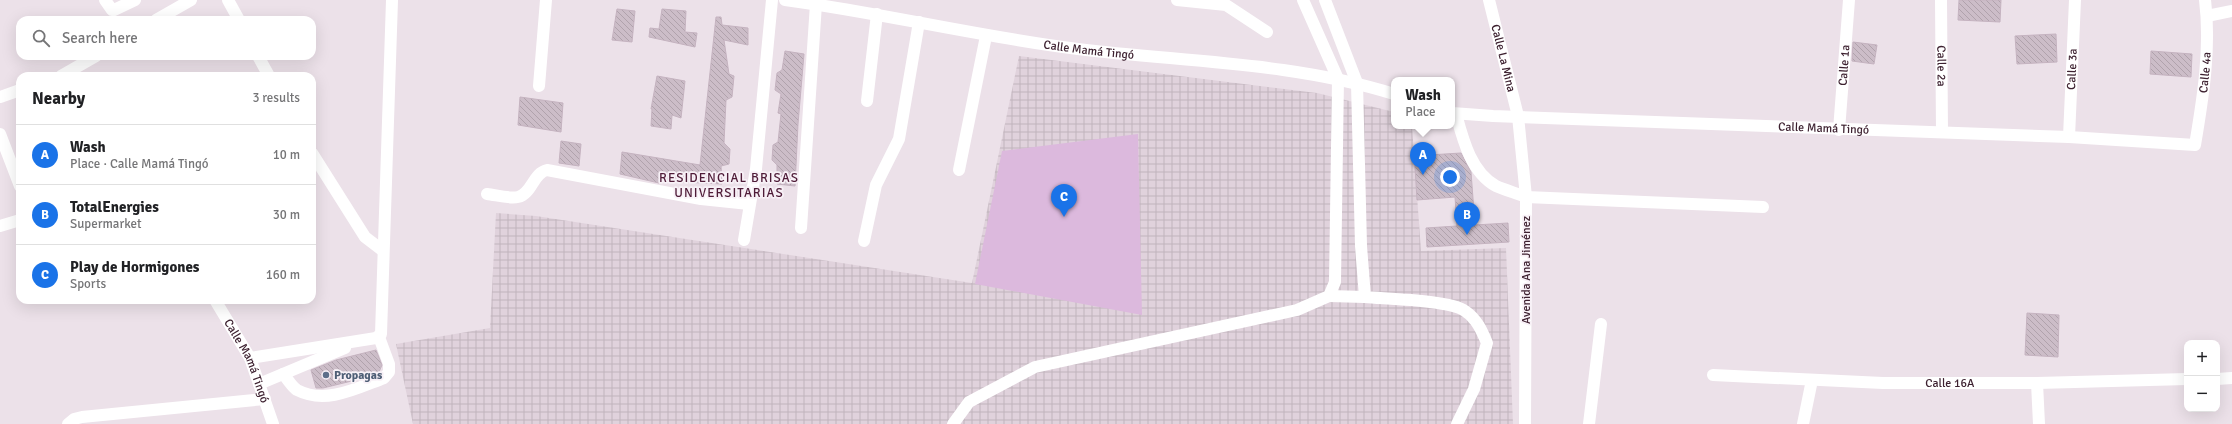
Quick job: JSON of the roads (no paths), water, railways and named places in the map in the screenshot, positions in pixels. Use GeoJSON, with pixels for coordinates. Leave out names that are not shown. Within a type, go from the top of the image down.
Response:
{"type":"FeatureCollection","features":[{"type":"Feature","properties":{"kind":"street"},"geometry":{"type":"LineString","coordinates":[[105,0],[112,10],[114,10],[135,0]]}},
{"type":"Feature","properties":{"kind":"street"},"geometry":{"type":"LineString","coordinates":[[163,16],[191,0]]}},
{"type":"Feature","properties":{"kind":"street"},"geometry":{"type":"LineString","coordinates":[[228,0],[237,16]]}},
{"type":"Feature","properties":{"kind":"street"},"geometry":{"type":"LineString","coordinates":[[250,358],[364,340],[378,337],[381,334],[382,250],[392,0]]}},
{"type":"Feature","properties":{"kind":"street"},"geometry":{"type":"LineString","coordinates":[[539,86],[546,0]]}},
{"type":"Feature","properties":{"kind":"street"},"geometry":{"type":"LineString","coordinates":[[744,240],[756,169],[772,0]]}},
{"type":"Feature","properties":{"kind":"street","name":"Calle Mamá Tingó"},"geometry":{"type":"LineString","coordinates":[[785,0],[877,14],[986,36],[1078,49],[1248,66],[1338,78],[1391,93]]}},
{"type":"Feature","properties":{"kind":"street"},"geometry":{"type":"LineString","coordinates":[[1177,0],[1227,2],[1267,32]]}},
{"type":"Feature","properties":{"kind":"street"},"geometry":{"type":"LineString","coordinates":[[1303,0],[1338,78],[1335,282],[1329,296]]}},
{"type":"Feature","properties":{"kind":"street"},"geometry":{"type":"LineString","coordinates":[[1325,0],[1357,83],[1360,217],[1365,297]]}},
{"type":"Feature","properties":{"kind":"street","name":"Calle La Mina"},"geometry":{"type":"LineString","coordinates":[[1489,0],[1518,116]]}},
{"type":"Feature","properties":{"kind":"street","name":"Calle 1a"},"geometry":{"type":"LineString","coordinates":[[1838,130],[1849,0]]}},
{"type":"Feature","properties":{"kind":"street","name":"Calle 2a"},"geometry":{"type":"LineString","coordinates":[[1941,0],[1942,132]]}},
{"type":"Feature","properties":{"kind":"street","name":"Calle 3a"},"geometry":{"type":"LineString","coordinates":[[2069,137],[2075,0]]}},
{"type":"Feature","properties":{"kind":"street","name":"Calle 4a"},"geometry":{"type":"LineString","coordinates":[[2195,144],[2203,95],[2207,16],[2206,0]]}},
{"type":"Feature","properties":{"kind":"street"},"geometry":{"type":"LineString","coordinates":[[801,228],[816,4]]}},
{"type":"Feature","properties":{"kind":"street"},"geometry":{"type":"LineString","coordinates":[[2207,16],[2232,11]]}},
{"type":"Feature","properties":{"kind":"street"},"geometry":{"type":"LineString","coordinates":[[867,101],[877,14]]}},
{"type":"Feature","properties":{"kind":"street"},"geometry":{"type":"LineString","coordinates":[[864,241],[876,185],[899,139],[918,22]]}},
{"type":"Feature","properties":{"kind":"street"},"geometry":{"type":"LineString","coordinates":[[959,170],[986,36]]}},
{"type":"Feature","properties":{"kind":"street"},"geometry":{"type":"LineString","coordinates":[[68,72],[89,60]]}},
{"type":"Feature","properties":{"kind":"street"},"geometry":{"type":"LineString","coordinates":[[260,60],[267,72]]}},
{"type":"Feature","properties":{"kind":"street"},"geometry":{"type":"LineString","coordinates":[[0,97],[16,91]]}},
{"type":"Feature","properties":{"kind":"street","name":"Calle Mamá Tingó"},"geometry":{"type":"LineString","coordinates":[[1455,113],[1838,130],[2069,137],[2195,144]]}},
{"type":"Feature","properties":{"kind":"street"},"geometry":{"type":"LineString","coordinates":[[1455,116],[1466,148],[1481,173],[1496,185],[1526,197],[1763,206]]}},
{"type":"Feature","properties":{"kind":"street","name":"Avenida Ana Jiménez"},"geometry":{"type":"LineString","coordinates":[[1518,116],[1526,197],[1525,424]]}},
{"type":"Feature","properties":{"kind":"street"},"geometry":{"type":"LineString","coordinates":[[0,134],[16,176]]}},
{"type":"Feature","properties":{"kind":"street"},"geometry":{"type":"LineString","coordinates":[[316,159],[365,238],[382,250]]}},
{"type":"Feature","properties":{"kind":"street"},"geometry":{"type":"LineString","coordinates":[[487,194],[516,197],[521,196],[540,173],[547,170],[701,199],[749,204]]}},
{"type":"Feature","properties":{"kind":"street"},"geometry":{"type":"LineString","coordinates":[[0,226],[16,221]]}},
{"type":"Feature","properties":{"kind":"street"},"geometry":{"type":"LineString","coordinates":[[953,424],[969,402],[1035,367],[1297,310],[1329,296],[1365,297],[1440,304],[1464,310],[1479,324],[1487,343],[1474,389],[1457,424]]}},
{"type":"Feature","properties":{"kind":"street","name":"Calle Mamá Tingó"},"geometry":{"type":"LineString","coordinates":[[217,304],[250,358],[265,399],[272,424]]}},
{"type":"Feature","properties":{"kind":"street"},"geometry":{"type":"LineString","coordinates":[[1588,424],[1601,324]]}},
{"type":"Feature","properties":{"kind":"street"},"geometry":{"type":"LineString","coordinates":[[283,374],[296,390],[317,396],[338,395],[384,378],[389,372],[389,364],[378,337]]}},
{"type":"Feature","properties":{"kind":"street"},"geometry":{"type":"LineString","coordinates":[[259,384],[364,340]]}},
{"type":"Feature","properties":{"kind":"street","name":"Calle 16A"},"geometry":{"type":"LineString","coordinates":[[1713,375],[1812,380],[2037,384],[2184,379]]}},
{"type":"Feature","properties":{"kind":"street"},"geometry":{"type":"LineString","coordinates":[[2220,378],[2232,378]]}},
{"type":"Feature","properties":{"kind":"street"},"geometry":{"type":"LineString","coordinates":[[1803,424],[1812,380]]}},
{"type":"Feature","properties":{"kind":"street"},"geometry":{"type":"LineString","coordinates":[[2037,384],[2039,424]]}},
{"type":"Feature","properties":{"kind":"street"},"geometry":{"type":"LineString","coordinates":[[68,424],[74,419],[82,417],[265,399]]}},
{"type":"Feature","properties":{"kind":"place","name":"Wash"},"geometry":{"type":"Point","coordinates":[1423,175]}},
{"type":"Feature","properties":{"kind":"place","name":"Play de Hormigones"},"geometry":{"type":"Point","coordinates":[1064,217]}},
{"type":"Feature","properties":{"kind":"place","name":"TotalEnergies"},"geometry":{"type":"Point","coordinates":[1467,235]}},
{"type":"Feature","properties":{"kind":"place","name":"Propagas"},"geometry":{"type":"Point","coordinates":[326,375]}},
{"type":"Feature","properties":{"kind":"district","name":"RESIDENCIAL BRISAS UNIVERSITARIAS"},"geometry":{"type":"Point","coordinates":[729,184]}}]}
